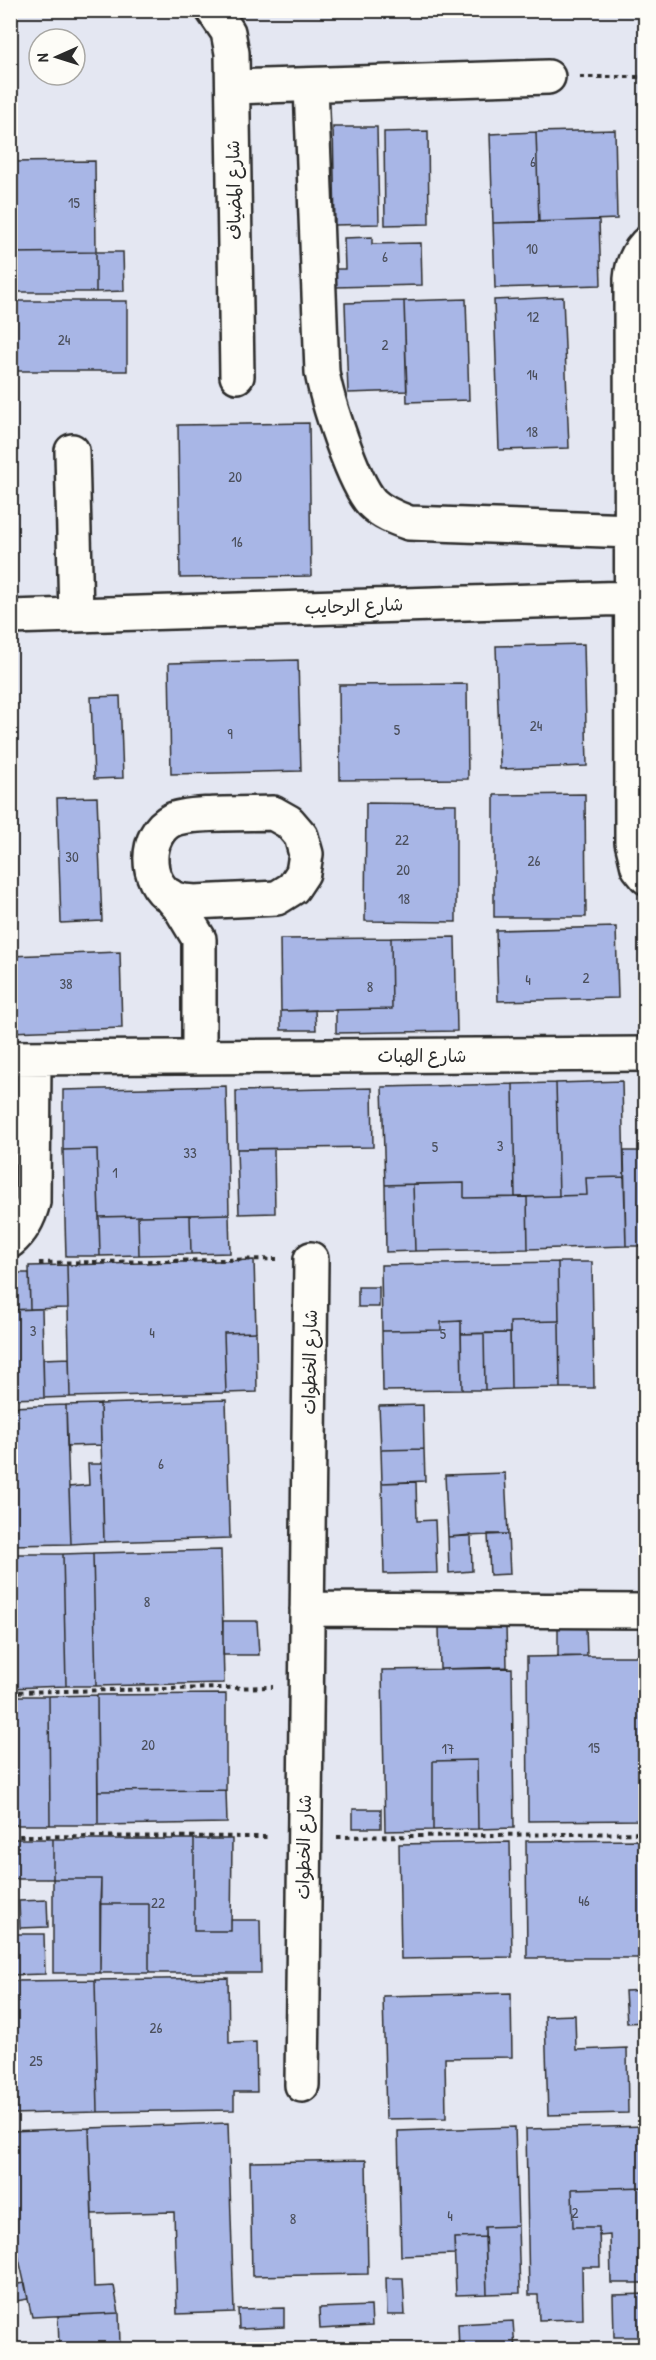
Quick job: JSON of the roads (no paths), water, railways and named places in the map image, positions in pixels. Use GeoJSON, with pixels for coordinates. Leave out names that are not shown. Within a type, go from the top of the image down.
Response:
{"type":"FeatureCollection","features":[{"type":"Feature","properties":{"kind":"street","name":"شارع المضياف"},"geometry":{"type":"LineString","coordinates":[[213,10],[228,32],[232,53],[237,376]]}},
{"type":"Feature","properties":{"kind":"street"},"geometry":{"type":"LineString","coordinates":[[233,87],[548,77]]}},
{"type":"Feature","properties":{"kind":"street"},"geometry":{"type":"LineString","coordinates":[[311,86],[322,372],[329,403],[357,479],[372,503],[395,518],[409,522],[632,531]]}},
{"type":"Feature","properties":{"kind":"street"},"geometry":{"type":"LineString","coordinates":[[645,244],[637,254],[632,267],[631,279],[632,842],[638,867],[645,877]]}},
{"type":"Feature","properties":{"kind":"street"},"geometry":{"type":"LineString","coordinates":[[72,451],[76,615]]}},
{"type":"Feature","properties":{"kind":"street","name":"شارع الرحايب"},"geometry":{"type":"LineString","coordinates":[[10,616],[632,598]]}},
{"type":"Feature","properties":{"kind":"street"},"geometry":{"type":"LineString","coordinates":[[170,896],[181,901],[194,902],[277,898],[293,888],[303,873],[306,854],[301,836],[289,822],[273,813],[174,819],[161,827],[153,840],[151,858],[154,875],[161,888],[181,909],[198,939],[200,1057]]}},
{"type":"Feature","properties":{"kind":"street"},"geometry":{"type":"LineString","coordinates":[[198,939],[212,918],[229,901]]}},
{"type":"Feature","properties":{"kind":"street","name":"شارع الهبات"},"geometry":{"type":"LineString","coordinates":[[22,1058],[645,1054]]}},
{"type":"Feature","properties":{"kind":"street"},"geometry":{"type":"LineString","coordinates":[[22,1058],[33,1202],[22,1230],[22,1252]]}},
{"type":"Feature","properties":{"kind":"street","name":"شارع الخطوات"},"geometry":{"type":"LineString","coordinates":[[302,2085],[311,1259]]}},
{"type":"Feature","properties":{"kind":"street"},"geometry":{"type":"LineString","coordinates":[[307,1609],[645,1611]]}}]}
